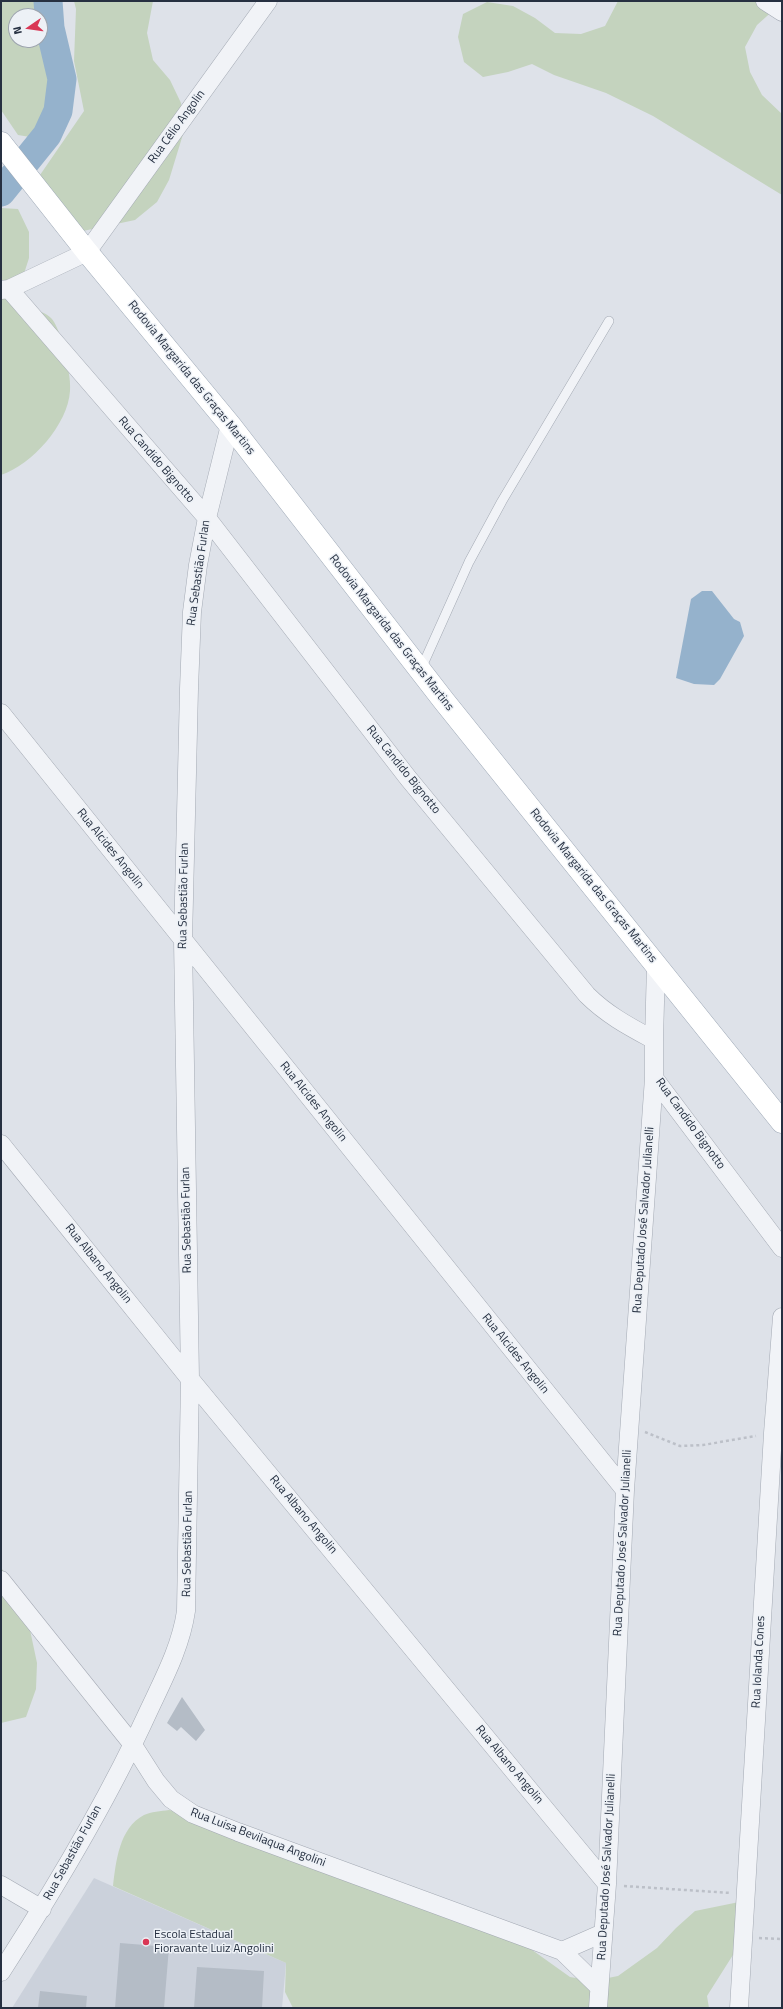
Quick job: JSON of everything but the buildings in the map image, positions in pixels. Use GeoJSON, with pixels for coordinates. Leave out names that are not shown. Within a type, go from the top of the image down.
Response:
{"type":"FeatureCollection","features":[{"type":"Feature","properties":{"kind":"main road","name":"Rodovia Margarida das Graças Martins"},"geometry":{"type":"LineString","coordinates":[[1,143],[87,252],[230,425],[420,671],[782,1122]]}},
{"type":"Feature","properties":{"kind":"street","name":"Rua Célio Angolin"},"geometry":{"type":"LineString","coordinates":[[87,252],[268,1]]}},
{"type":"Feature","properties":{"kind":"street"},"geometry":{"type":"LineString","coordinates":[[765,1],[782,12]]}},
{"type":"Feature","properties":{"kind":"street"},"geometry":{"type":"LineString","coordinates":[[5,289],[87,252]]}},
{"type":"Feature","properties":{"kind":"street","name":"Rua Candido Bignotto"},"geometry":{"type":"LineString","coordinates":[[5,289],[207,518],[408,778],[587,995],[602,1009],[616,1019],[654,1040],[654,1078],[782,1248]]}},
{"type":"Feature","properties":{"kind":"street","name":"Rua Sebastião Furlan"},"geometry":{"type":"LineString","coordinates":[[1,1972],[42,1909],[133,1745],[181,1637],[186,1611],[190,1379],[183,940],[190,643],[198,565],[207,518],[230,425]]}},
{"type":"Feature","properties":{"kind":"street","name":"Rua Alcides Angolin"},"geometry":{"type":"LineString","coordinates":[[3,719],[183,940],[625,1490]]}},
{"type":"Feature","properties":{"kind":"street"},"geometry":{"type":"LineString","coordinates":[[654,1040],[656,965]]}},
{"type":"Feature","properties":{"kind":"street","name":"Rua Deputado José Salvador Julianelli"},"geometry":{"type":"LineString","coordinates":[[598,2008],[607,1884],[625,1490],[654,1078]]}},
{"type":"Feature","properties":{"kind":"street","name":"Rua Albano Angolin"},"geometry":{"type":"LineString","coordinates":[[1,1144],[190,1379],[607,1884]]}},
{"type":"Feature","properties":{"kind":"street","name":"Rua Iolanda Cones"},"geometry":{"type":"LineString","coordinates":[[739,2008],[773,1433],[782,1317]]}},
{"type":"Feature","properties":{"kind":"street","name":"Rua Luisa Bevilaqua Angolini"},"geometry":{"type":"LineString","coordinates":[[1,1580],[133,1745],[163,1790],[178,1804],[194,1814],[238,1832],[562,1951],[600,1987]]}},
{"type":"Feature","properties":{"kind":"street"},"geometry":{"type":"LineString","coordinates":[[1,1885],[42,1909]]}},
{"type":"Feature","properties":{"kind":"street"},"geometry":{"type":"LineString","coordinates":[[562,1951],[603,1933]]}},
{"type":"Feature","properties":{"kind":"lane"},"geometry":{"type":"LineString","coordinates":[[420,671],[457,585],[483,535],[609,321]]}},
{"type":"Feature","properties":{"kind":"path"},"geometry":{"type":"LineString","coordinates":[[629,1425],[680,1446],[703,1445],[773,1433]]}},
{"type":"Feature","properties":{"kind":"path"},"geometry":{"type":"LineString","coordinates":[[607,1884],[745,1894]]}},
{"type":"Feature","properties":{"kind":"path"},"geometry":{"type":"LineString","coordinates":[[743,1937],[782,1939]]}},
{"type":"Feature","properties":{"kind":"shaded area","name":"Escola Estadual Fioravante Luiz Angolini"},"geometry":{"type":"Polygon","coordinates":[[[94,1878],[286,1963],[282,2008],[12,2008],[94,1878]]]}},
{"type":"Feature","properties":{"kind":"green space"},"geometry":{"type":"Polygon","coordinates":[[[1,1],[38,1],[38,8],[8,8],[8,48],[45,48],[61,122],[42,139],[18,135],[1,110],[1,1]]]}},
{"type":"Feature","properties":{"kind":"green space"},"geometry":{"type":"Polygon","coordinates":[[[74,1],[153,1],[147,33],[153,60],[170,80],[181,103],[184,131],[169,180],[157,202],[135,220],[64,235],[40,175],[84,111],[74,61],[76,9],[74,1]]]}},
{"type":"Feature","properties":{"kind":"green space"},"geometry":{"type":"Polygon","coordinates":[[[618,1],[775,1],[776,8],[757,25],[745,47],[750,72],[762,95],[782,114],[782,195],[653,116],[606,93],[554,75],[532,64],[508,72],[483,77],[464,62],[458,37],[463,14],[487,2],[513,6],[535,18],[555,33],[581,34],[605,26],[618,1]]]}},
{"type":"Feature","properties":{"kind":"green space"},"geometry":{"type":"Polygon","coordinates":[[[1,208],[18,209],[29,232],[29,258],[21,283],[29,307],[49,316],[55,325],[65,352],[70,391],[68,404],[63,417],[46,442],[25,462],[13,470],[1,475],[1,208]]]}},
{"type":"Feature","properties":{"kind":"green space"},"geometry":{"type":"Polygon","coordinates":[[[1,1568],[18,1587],[26,1611],[37,1663],[36,1689],[26,1717],[1,1723],[1,1568]]]}},
{"type":"Feature","properties":{"kind":"green space"},"geometry":{"type":"Polygon","coordinates":[[[169,1810],[192,1815],[387,1880],[415,1887],[528,1947],[570,1977],[593,1981],[618,1976],[657,1948],[695,1911],[744,1901],[750,1928],[707,1996],[709,2008],[293,2008],[285,1992],[286,1963],[113,1886],[120,1846],[129,1828],[144,1815],[169,1810]]]}},
{"type":"Feature","properties":{"kind":"water"},"geometry":{"type":"Polygon","coordinates":[[[702,591],[712,591],[734,619],[740,622],[744,636],[720,679],[714,685],[694,684],[676,678],[691,599],[702,591]]]}},
{"type":"Feature","properties":{"kind":"waterway"},"geometry":{"type":"LineString","coordinates":[[1,192],[47,135],[58,111],[62,79],[50,28],[48,1]]}},
{"type":"Feature","properties":{"kind":"place","name":"Escola Estadual Fioravante Luiz Angolini"},"geometry":{"type":"Point","coordinates":[146,1942]}}]}
